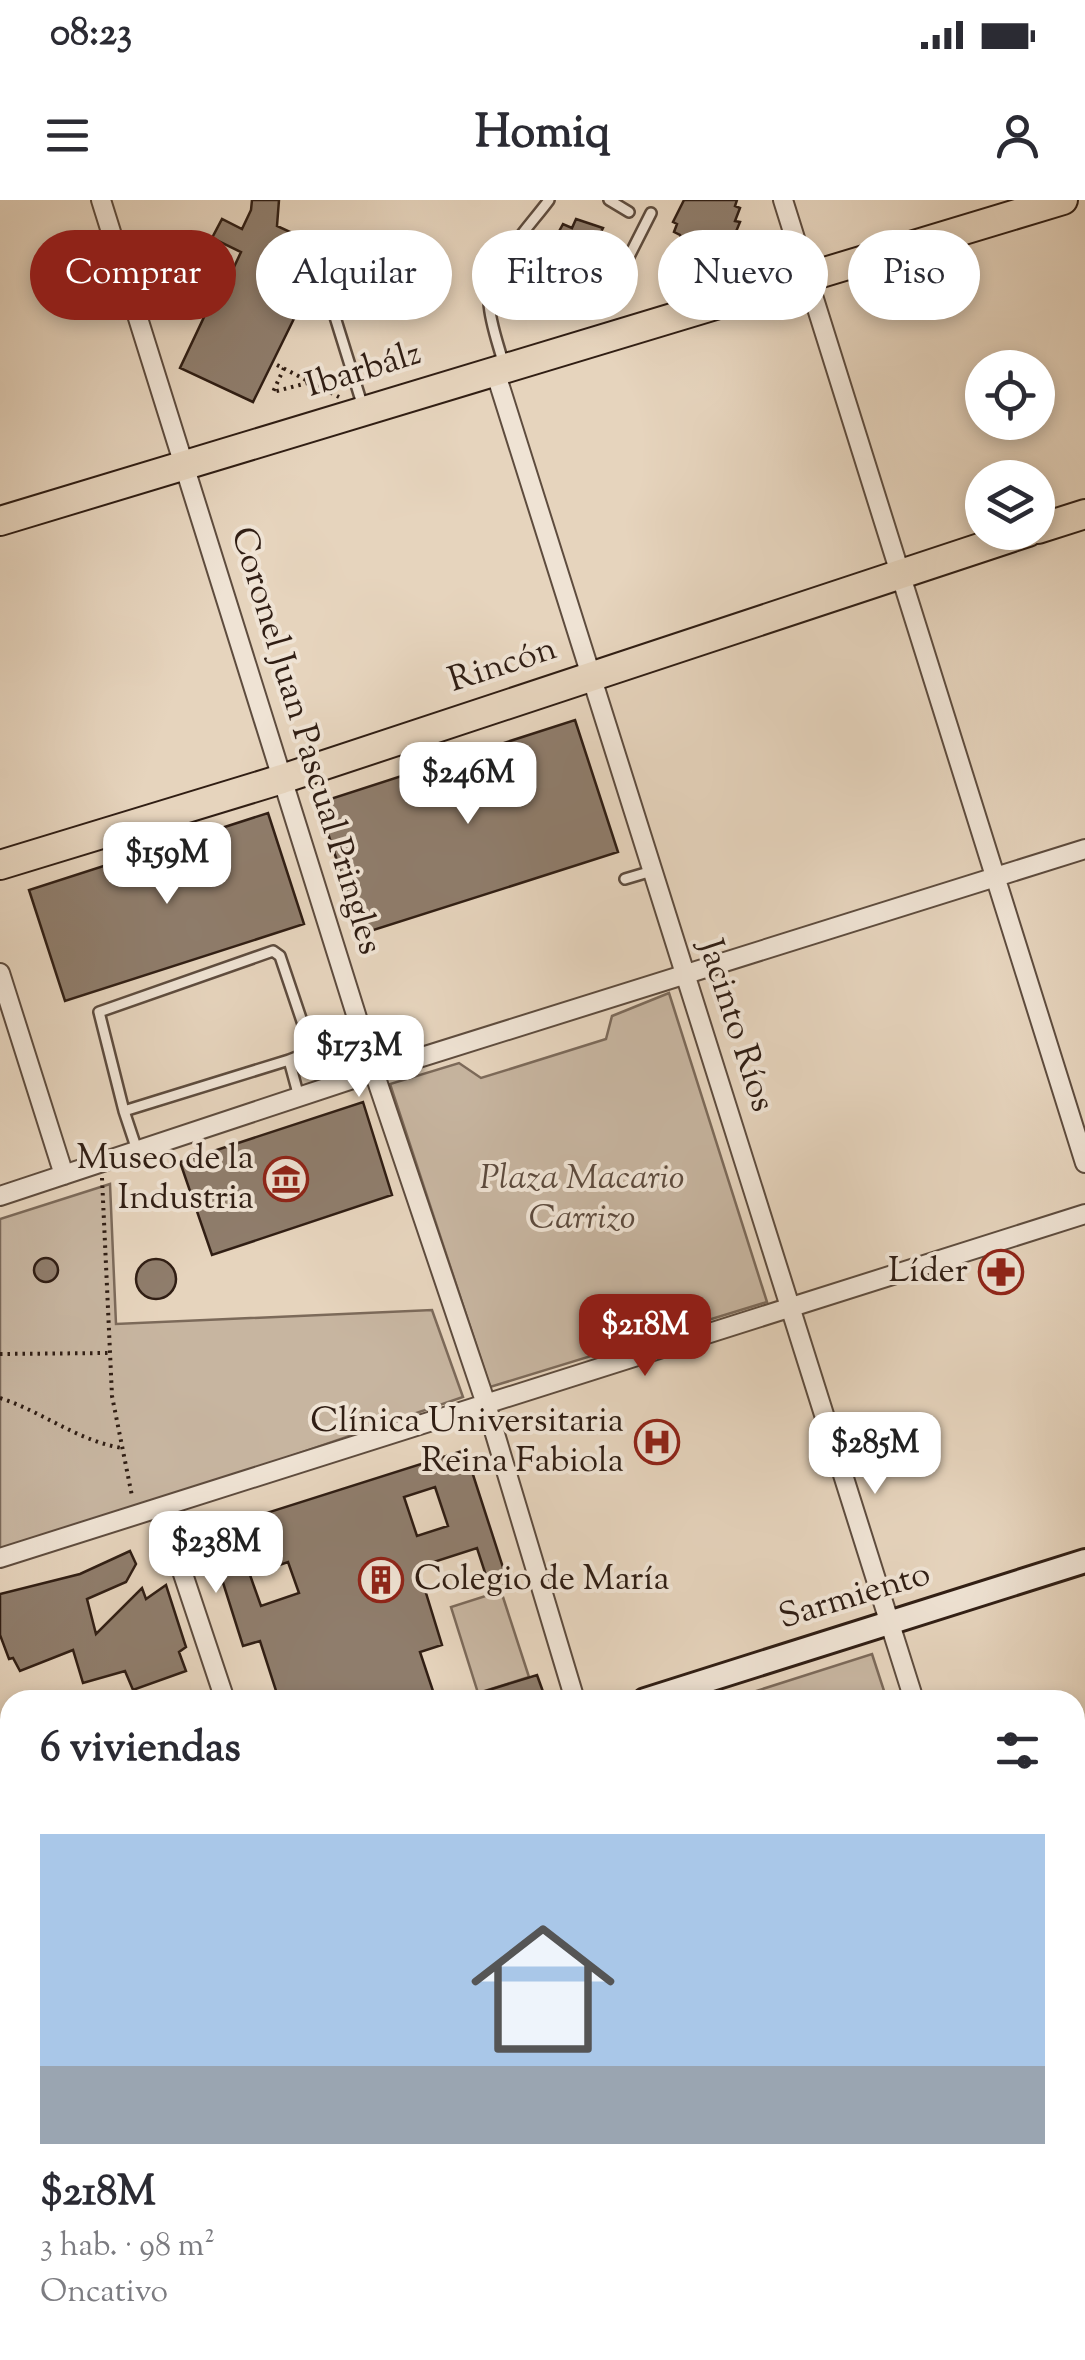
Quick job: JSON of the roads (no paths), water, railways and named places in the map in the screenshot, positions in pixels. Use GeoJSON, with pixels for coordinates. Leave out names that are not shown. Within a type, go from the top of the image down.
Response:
{"type":"FeatureCollection","features":[{"type":"Feature","properties":{"kind":"main road","name":"Ibarbálz"},"geometry":{"type":"LineString","coordinates":[[828,272],[1063,200]]}},
{"type":"Feature","properties":{"kind":"main road","name":"Ibarbálz"},"geometry":{"type":"LineString","coordinates":[[0,521],[667,320]]}},
{"type":"Feature","properties":{"kind":"main road"},"geometry":{"type":"LineString","coordinates":[[1055,524],[1085,514]]}},
{"type":"Feature","properties":{"kind":"main road","name":"Rincón"},"geometry":{"type":"LineString","coordinates":[[0,865],[282,779],[974,550]]}},
{"type":"Feature","properties":{"kind":"main road","name":"Sarmiento"},"geometry":{"type":"LineString","coordinates":[[677,1690],[1085,1561]]}},
{"type":"Feature","properties":{"kind":"street","name":"Coronel Juan Pascual Pringles"},"geometry":{"type":"LineString","coordinates":[[101,200],[374,1072],[486,1404],[573,1690]]}},
{"type":"Feature","properties":{"kind":"street"},"geometry":{"type":"LineString","coordinates":[[783,200],[793,230]]}},
{"type":"Feature","properties":{"kind":"street"},"geometry":{"type":"LineString","coordinates":[[821,320],[1085,1162]]}},
{"type":"Feature","properties":{"kind":"street","name":"Jacinto Ríos"},"geometry":{"type":"LineString","coordinates":[[500,370],[591,677],[911,1690]]}},
{"type":"Feature","properties":{"kind":"street"},"geometry":{"type":"LineString","coordinates":[[0,1196],[374,1072],[1085,849]]}},
{"type":"Feature","properties":{"kind":"street"},"geometry":{"type":"LineString","coordinates":[[0,974],[64,1175]]}},
{"type":"Feature","properties":{"kind":"street"},"geometry":{"type":"LineString","coordinates":[[0,1558],[1085,1214]]}},
{"type":"Feature","properties":{"kind":"street"},"geometry":{"type":"LineString","coordinates":[[161,1508],[222,1690]]}},
{"type":"Feature","properties":{"kind":"lane"},"geometry":{"type":"LineString","coordinates":[[527,230],[549,200]]}},
{"type":"Feature","properties":{"kind":"lane"},"geometry":{"type":"LineString","coordinates":[[609,200],[629,212]]}},
{"type":"Feature","properties":{"kind":"lane"},"geometry":{"type":"LineString","coordinates":[[638,239],[651,213]]}},
{"type":"Feature","properties":{"kind":"lane"},"geometry":{"type":"LineString","coordinates":[[333,320],[355,413]]}},
{"type":"Feature","properties":{"kind":"lane"},"geometry":{"type":"LineString","coordinates":[[492,320],[500,370]]}},
{"type":"Feature","properties":{"kind":"lane"},"geometry":{"type":"LineString","coordinates":[[625,879],[652,871]]}},
{"type":"Feature","properties":{"kind":"lane"},"geometry":{"type":"LineString","coordinates":[[124,1111],[312,1051],[280,956],[273,951],[99,1012],[124,1111],[137,1150]]}},
{"type":"Feature","properties":{"kind":"lane"},"geometry":{"type":"LineString","coordinates":[[289,1060],[299,1097]]}},
{"type":"Feature","properties":{"kind":"place","name":"Museo de la Industria"},"geometry":{"type":"Point","coordinates":[286,1179]}},
{"type":"Feature","properties":{"kind":"place","name":"Líder"},"geometry":{"type":"Point","coordinates":[1001,1272]}},
{"type":"Feature","properties":{"kind":"place","name":"Clínica Universitaria Reina Fabiola"},"geometry":{"type":"Point","coordinates":[657,1442]}},
{"type":"Feature","properties":{"kind":"place","name":"Colegio de María"},"geometry":{"type":"Point","coordinates":[381,1580]}},
{"type":"Feature","properties":{"kind":"park label","name":"Plaza Macario Carrizo"},"geometry":{"type":"Point","coordinates":[582,1199]}}]}
